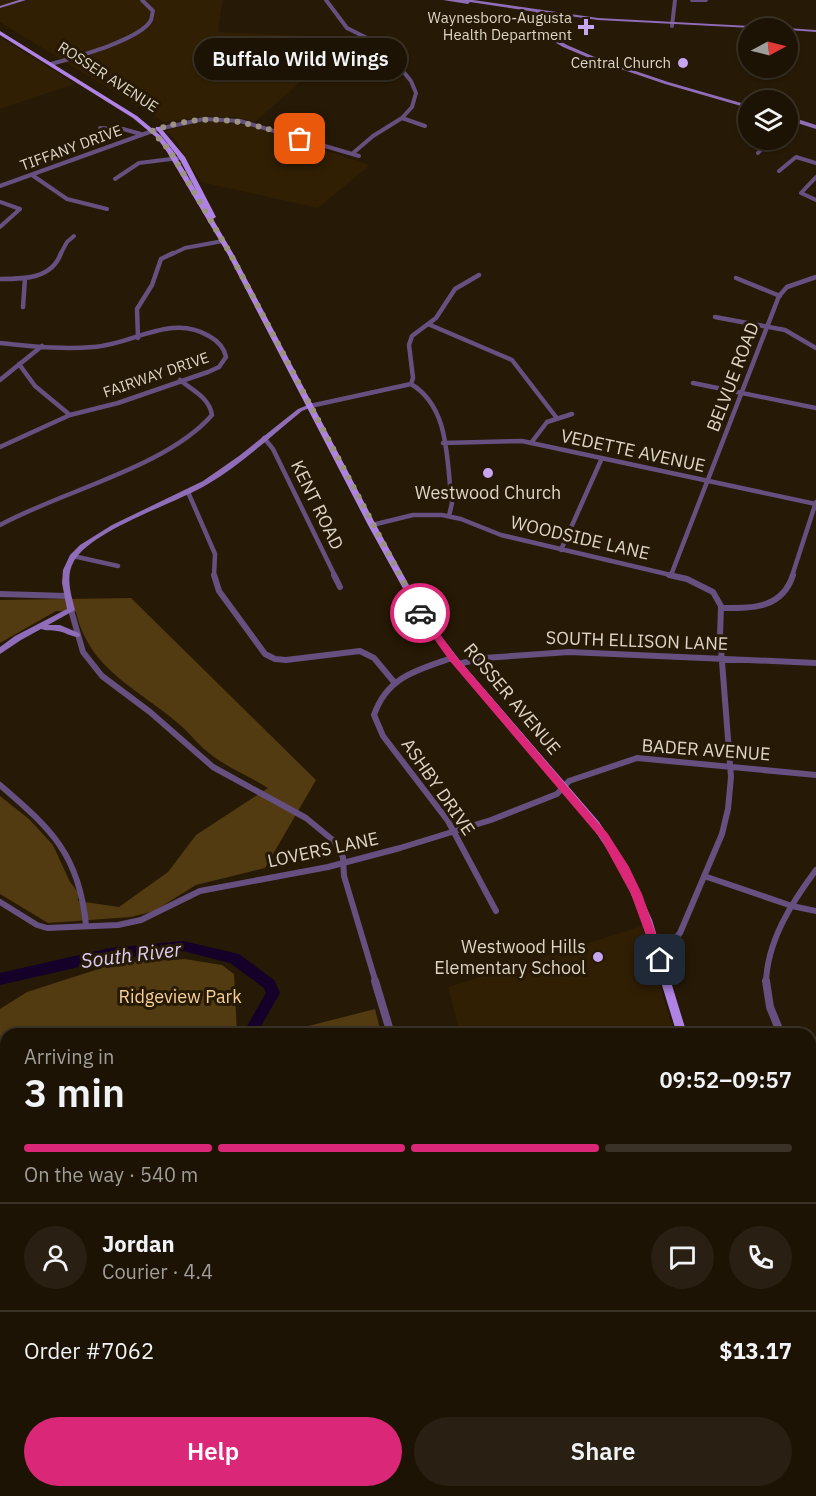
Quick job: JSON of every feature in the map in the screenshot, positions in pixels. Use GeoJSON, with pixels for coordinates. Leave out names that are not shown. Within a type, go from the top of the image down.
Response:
{"type":"FeatureCollection","features":[{"type":"Feature","properties":{"kind":"main road","name":"ROSSER AVENUE"},"geometry":{"type":"LineString","coordinates":[[0,27],[155,130],[183,157],[208,205],[223,241],[412,601],[455,661],[604,836],[625,869],[637,894],[655,945],[680,1028]]}},
{"type":"Feature","properties":{"kind":"main road","name":"ROSSER AVENUE"},"geometry":{"type":"LineString","coordinates":[[0,33],[54,63]]}},
{"type":"Feature","properties":{"kind":"main road","name":"ROSSER AVENUE"},"geometry":{"type":"LineString","coordinates":[[155,130],[218,231]]}},
{"type":"Feature","properties":{"kind":"street"},"geometry":{"type":"LineString","coordinates":[[0,6],[14,0]]}},
{"type":"Feature","properties":{"kind":"street"},"geometry":{"type":"LineString","coordinates":[[0,6],[24,0]]}},
{"type":"Feature","properties":{"kind":"street"},"geometry":{"type":"LineString","coordinates":[[54,63],[126,39],[142,31],[148,26],[152,17],[150,7],[142,0]]}},
{"type":"Feature","properties":{"kind":"street"},"geometry":{"type":"LineString","coordinates":[[326,0],[339,21],[387,53],[411,81],[416,93],[414,101],[402,118],[367,140],[352,154]]}},
{"type":"Feature","properties":{"kind":"street"},"geometry":{"type":"LineString","coordinates":[[446,0],[597,21],[738,27]]}},
{"type":"Feature","properties":{"kind":"street"},"geometry":{"type":"LineString","coordinates":[[464,0],[537,13]]}},
{"type":"Feature","properties":{"kind":"street"},"geometry":{"type":"LineString","coordinates":[[672,24],[675,0]]}},
{"type":"Feature","properties":{"kind":"street"},"geometry":{"type":"LineString","coordinates":[[692,0],[706,0]]}},
{"type":"Feature","properties":{"kind":"street"},"geometry":{"type":"LineString","coordinates":[[537,13],[533,22],[536,28],[576,53],[738,103]]}},
{"type":"Feature","properties":{"kind":"street"},"geometry":{"type":"LineString","coordinates":[[672,24],[738,29]]}},
{"type":"Feature","properties":{"kind":"street"},"geometry":{"type":"LineString","coordinates":[[798,32],[816,33]]}},
{"type":"Feature","properties":{"kind":"street"},"geometry":{"type":"LineString","coordinates":[[402,118],[425,126]]}},
{"type":"Feature","properties":{"kind":"street","name":"TIFFANY DRIVE"},"geometry":{"type":"LineString","coordinates":[[0,186],[155,130],[201,119],[231,119],[359,156]]}},
{"type":"Feature","properties":{"kind":"street"},"geometry":{"type":"LineString","coordinates":[[798,122],[816,127]]}},
{"type":"Feature","properties":{"kind":"street"},"geometry":{"type":"LineString","coordinates":[[100,128],[123,129],[141,135]]}},
{"type":"Feature","properties":{"kind":"street"},"geometry":{"type":"LineString","coordinates":[[758,153],[761,150]]}},
{"type":"Feature","properties":{"kind":"street"},"geometry":{"type":"LineString","coordinates":[[115,179],[139,163],[183,157]]}},
{"type":"Feature","properties":{"kind":"street"},"geometry":{"type":"LineString","coordinates":[[779,171],[795,157],[816,163]]}},
{"type":"Feature","properties":{"kind":"street"},"geometry":{"type":"LineString","coordinates":[[32,175],[67,199],[107,209]]}},
{"type":"Feature","properties":{"kind":"street"},"geometry":{"type":"LineString","coordinates":[[816,177],[801,193],[816,200]]}},
{"type":"Feature","properties":{"kind":"street"},"geometry":{"type":"LineString","coordinates":[[0,202],[20,209],[0,227]]}},
{"type":"Feature","properties":{"kind":"street"},"geometry":{"type":"LineString","coordinates":[[0,279],[25,278],[41,274],[54,267],[63,244],[74,236]]}},
{"type":"Feature","properties":{"kind":"street"},"geometry":{"type":"LineString","coordinates":[[138,338],[137,309],[150,289],[161,259],[185,248],[223,241]]}},
{"type":"Feature","properties":{"kind":"street"},"geometry":{"type":"LineString","coordinates":[[411,384],[410,340],[415,332],[440,313],[455,289],[479,275]]}},
{"type":"Feature","properties":{"kind":"street"},"geometry":{"type":"LineString","coordinates":[[23,307],[21,301],[25,289],[25,278]]}},
{"type":"Feature","properties":{"kind":"street"},"geometry":{"type":"LineString","coordinates":[[736,278],[780,296],[787,287],[815,278]]}},
{"type":"Feature","properties":{"kind":"street","name":"BELVUE ROAD"},"geometry":{"type":"LineString","coordinates":[[671,575],[780,296]]}},
{"type":"Feature","properties":{"kind":"street"},"geometry":{"type":"LineString","coordinates":[[715,317],[790,333],[816,348]]}},
{"type":"Feature","properties":{"kind":"street"},"geometry":{"type":"LineString","coordinates":[[428,324],[505,356],[517,364],[556,417]]}},
{"type":"Feature","properties":{"kind":"street","name":"FAIRWAY DRIVE"},"geometry":{"type":"LineString","coordinates":[[0,343],[99,347],[183,327],[199,331],[222,346],[226,357],[219,367],[141,396],[70,415],[0,447]]}},
{"type":"Feature","properties":{"kind":"street"},"geometry":{"type":"LineString","coordinates":[[0,380],[42,346]]}},
{"type":"Feature","properties":{"kind":"street"},"geometry":{"type":"LineString","coordinates":[[20,364],[35,386],[70,415]]}},
{"type":"Feature","properties":{"kind":"street"},"geometry":{"type":"LineString","coordinates":[[0,525],[28,509],[156,455],[203,427],[212,415],[211,407],[180,380]]}},
{"type":"Feature","properties":{"kind":"street"},"geometry":{"type":"LineString","coordinates":[[693,383],[816,408]]}},
{"type":"Feature","properties":{"kind":"street"},"geometry":{"type":"LineString","coordinates":[[389,1028],[344,876],[338,848],[317,828],[284,805],[211,766],[158,719],[100,673],[85,656],[76,635],[66,576],[74,556],[99,536],[214,477],[300,410],[411,384],[418,388],[436,411],[452,503],[449,516]]}},
{"type":"Feature","properties":{"kind":"street"},"geometry":{"type":"LineString","coordinates":[[531,443],[541,425],[556,417],[572,414]]}},
{"type":"Feature","properties":{"kind":"street","name":"KENT ROAD"},"geometry":{"type":"LineString","coordinates":[[264,438],[273,449],[340,587]]}},
{"type":"Feature","properties":{"kind":"street","name":"VEDETTE AVENUE"},"geometry":{"type":"LineString","coordinates":[[443,443],[503,440],[531,443],[816,503]]}},
{"type":"Feature","properties":{"kind":"street"},"geometry":{"type":"LineString","coordinates":[[561,550],[602,458]]}},
{"type":"Feature","properties":{"kind":"street"},"geometry":{"type":"LineString","coordinates":[[188,492],[215,554],[214,578],[219,591],[265,654],[275,659],[294,660],[343,651],[360,651],[374,658],[394,682]]}},
{"type":"Feature","properties":{"kind":"street"},"geometry":{"type":"LineString","coordinates":[[655,945],[669,943],[677,938],[725,823],[730,795],[730,765],[721,658],[721,608],[758,606],[784,594],[790,586],[816,503]]}},
{"type":"Feature","properties":{"kind":"street","name":"WOODSIDE LANE"},"geometry":{"type":"LineString","coordinates":[[372,525],[418,515],[449,516],[493,533],[671,575],[708,588],[717,598],[721,608]]}},
{"type":"Feature","properties":{"kind":"street"},"geometry":{"type":"LineString","coordinates":[[74,556],[118,566]]}},
{"type":"Feature","properties":{"kind":"street"},"geometry":{"type":"LineString","coordinates":[[0,594],[68,596]]}},
{"type":"Feature","properties":{"kind":"street"},"geometry":{"type":"LineString","coordinates":[[0,651],[71,610]]}},
{"type":"Feature","properties":{"kind":"street"},"geometry":{"type":"LineString","coordinates":[[38,629],[60,628],[76,635]]}},
{"type":"Feature","properties":{"kind":"street","name":"SOUTH ELLISON LANE"},"geometry":{"type":"LineString","coordinates":[[394,682],[455,661],[552,652],[816,663]]}},
{"type":"Feature","properties":{"kind":"street","name":"ASHBY DRIVE"},"geometry":{"type":"LineString","coordinates":[[394,682],[379,699],[374,716],[375,722],[455,832],[496,911]]}},
{"type":"Feature","properties":{"kind":"street","name":"BADER AVENUE"},"geometry":{"type":"LineString","coordinates":[[563,788],[569,781],[628,759],[645,758],[816,775]]}},
{"type":"Feature","properties":{"kind":"street"},"geometry":{"type":"LineString","coordinates":[[0,785],[44,824],[66,851],[81,885],[86,925]]}},
{"type":"Feature","properties":{"kind":"street","name":"LOVERS LANE"},"geometry":{"type":"LineString","coordinates":[[0,902],[40,927],[54,929],[141,920],[206,889],[343,863],[455,832],[557,794],[563,788]]}},
{"type":"Feature","properties":{"kind":"street"},"geometry":{"type":"LineString","coordinates":[[779,1028],[767,992],[766,968],[792,906],[816,870]]}},
{"type":"Feature","properties":{"kind":"street"},"geometry":{"type":"LineString","coordinates":[[704,876],[792,906],[816,911]]}},
{"type":"Feature","properties":{"kind":"shaded area"},"geometry":{"type":"Polygon","coordinates":[[[0,0],[223,0],[218,32],[350,38],[255,122],[234,117],[203,117],[164,122],[0,22],[0,0]]]}},
{"type":"Feature","properties":{"kind":"shaded area"},"geometry":{"type":"Polygon","coordinates":[[[0,37],[75,84],[0,109],[0,37]]]}},
{"type":"Feature","properties":{"kind":"shaded area"},"geometry":{"type":"Polygon","coordinates":[[[224,121],[253,127],[370,165],[318,208],[201,182],[175,140],[166,131],[197,122],[224,121]]]}},
{"type":"Feature","properties":{"kind":"shaded area","name":"Westwood Hills Elementary School"},"geometry":{"type":"Polygon","coordinates":[[[642,926],[673,1028],[459,1028],[448,987],[642,926]]]}},
{"type":"Feature","properties":{"kind":"green space"},"geometry":{"type":"Polygon","coordinates":[[[131,598],[316,780],[265,868],[196,885],[154,911],[131,917],[48,923],[0,894],[0,796],[29,819],[53,845],[70,882],[78,892],[78,901],[119,907],[168,872],[196,835],[268,788],[216,758],[179,724],[117,677],[92,649],[76,612],[56,611],[0,643],[0,600],[131,598]]]}},
{"type":"Feature","properties":{"kind":"green space","name":"Ridgeview Park"},"geometry":{"type":"Polygon","coordinates":[[[185,959],[222,965],[234,974],[237,1028],[0,1028],[0,1009],[27,992],[117,963],[185,959]]]}},
{"type":"Feature","properties":{"kind":"green space"},"geometry":{"type":"Polygon","coordinates":[[[375,1009],[380,1028],[301,1028],[375,1009]]]}},
{"type":"Feature","properties":{"kind":"waterway","name":"South River"},"geometry":{"type":"LineString","coordinates":[[0,979],[110,954],[183,946],[234,958],[269,984],[273,993],[253,1028]]}},
{"type":"Feature","properties":{"kind":"way so far"},"geometry":{"type":"LineString","coordinates":[[300,139],[259,126],[216,118],[191,120],[152,131],[170,151],[198,202],[218,231],[420,613]]}},
{"type":"Feature","properties":{"kind":"place","name":"Waynesboro-Augusta Health Department"},"geometry":{"type":"Point","coordinates":[586,27]}},
{"type":"Feature","properties":{"kind":"place","name":"Central Church"},"geometry":{"type":"Point","coordinates":[683,63]}},
{"type":"Feature","properties":{"kind":"place","name":"Buffalo Wild Wings"},"geometry":{"type":"Point","coordinates":[300,139]}},
{"type":"Feature","properties":{"kind":"place","name":"Westwood Church"},"geometry":{"type":"Point","coordinates":[488,473]}},
{"type":"Feature","properties":{"kind":"place","name":"Westwood Hills Elementary School"},"geometry":{"type":"Point","coordinates":[598,957]}},
{"type":"Feature","properties":{"kind":"route"},"geometry":{"type":"LineString","coordinates":[[420,613],[452,658],[604,836],[625,869],[637,894],[660,960]]}}]}
